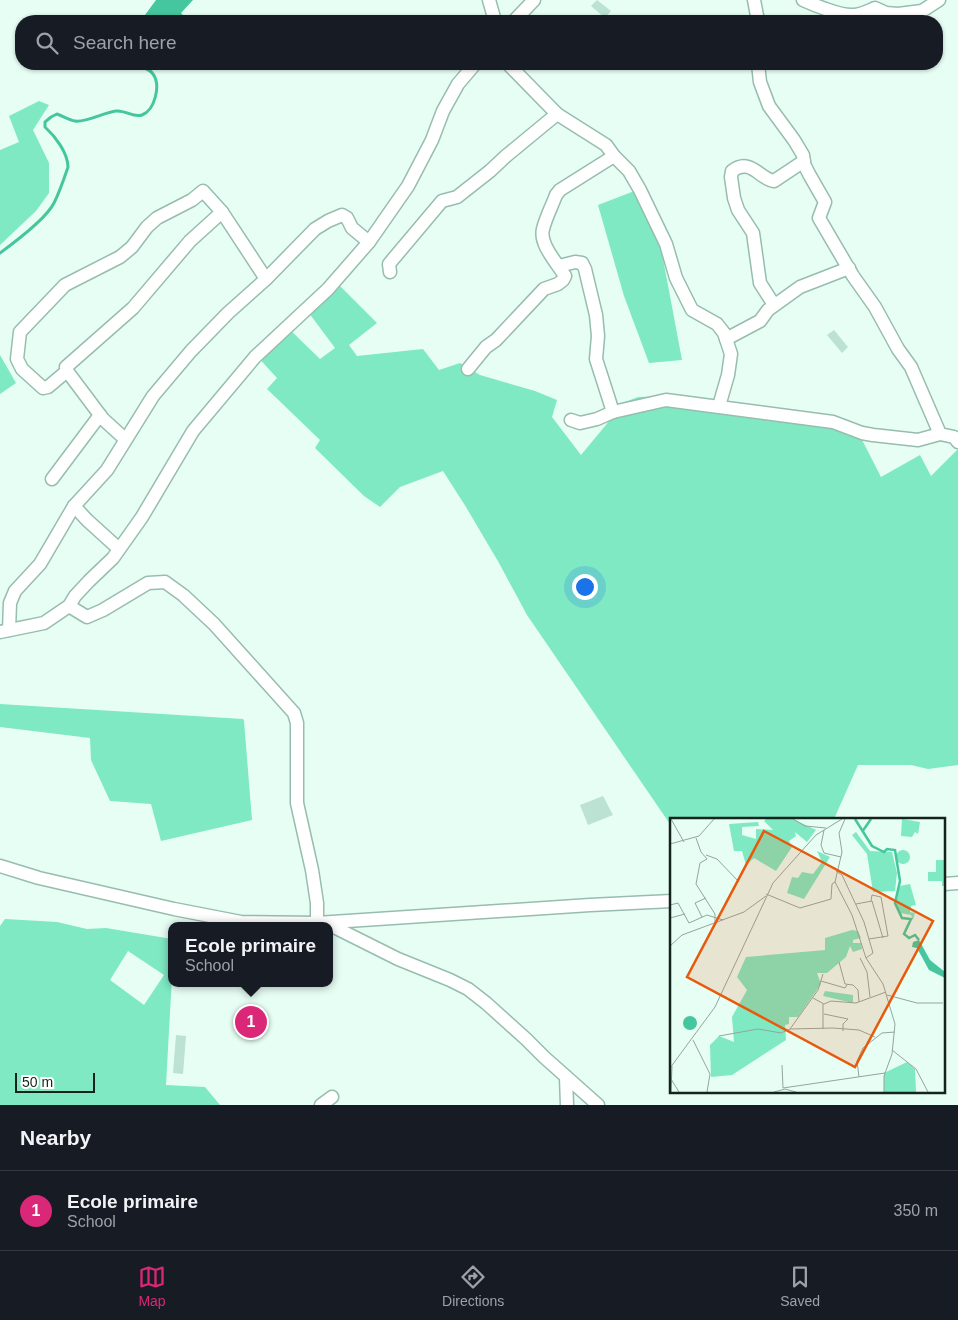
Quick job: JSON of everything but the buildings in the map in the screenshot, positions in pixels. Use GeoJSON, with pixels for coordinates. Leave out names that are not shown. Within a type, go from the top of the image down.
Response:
{"type":"FeatureCollection","features":[{"type":"Feature","properties":{"kind":"street"},"geometry":{"type":"LineString","coordinates":[[489,0],[493,15]]}},
{"type":"Feature","properties":{"kind":"street"},"geometry":{"type":"LineString","coordinates":[[520,15],[534,0]]}},
{"type":"Feature","properties":{"kind":"street"},"geometry":{"type":"LineString","coordinates":[[754,0],[757,15]]}},
{"type":"Feature","properties":{"kind":"street"},"geometry":{"type":"LineString","coordinates":[[803,0],[843,14],[852,15],[865,13],[875,8],[886,13],[898,14],[922,11],[939,0]]}},
{"type":"Feature","properties":{"kind":"street"},"geometry":{"type":"LineString","coordinates":[[369,242],[352,228],[342,215],[328,220],[315,229],[192,351],[153,396],[106,470],[74,506],[40,564],[15,591],[10,603],[4,631],[44,623],[69,606],[75,596],[113,558],[142,517],[193,431],[255,358],[328,289],[369,242],[408,186],[432,140],[443,111],[458,84],[470,70]]}},
{"type":"Feature","properties":{"kind":"street"},"geometry":{"type":"LineString","coordinates":[[514,70],[557,114],[606,145],[629,171],[666,244],[676,278],[692,310],[718,324],[724,332],[731,354],[728,375],[719,406]]}},
{"type":"Feature","properties":{"kind":"street"},"geometry":{"type":"LineString","coordinates":[[759,70],[760,82],[769,106],[803,155],[804,161],[824,202],[819,218],[848,268],[876,307],[898,349],[911,367],[940,434]]}},
{"type":"Feature","properties":{"kind":"street"},"geometry":{"type":"LineString","coordinates":[[390,272],[388,264],[442,201],[457,197],[557,114]]}},
{"type":"Feature","properties":{"kind":"street"},"geometry":{"type":"LineString","coordinates":[[468,369],[486,347],[496,340],[544,289],[563,280],[564,276],[546,245],[543,236],[543,230],[556,195],[560,190],[614,156]]}},
{"type":"Feature","properties":{"kind":"street"},"geometry":{"type":"LineString","coordinates":[[774,305],[760,283],[753,233],[738,210],[734,198],[732,171],[736,168],[753,168],[769,181],[774,181],[804,161]]}},
{"type":"Feature","properties":{"kind":"street"},"geometry":{"type":"LineString","coordinates":[[67,372],[48,387],[43,388],[22,369],[17,359],[20,332],[65,285],[120,257],[132,247],[156,218],[192,200],[203,191],[222,212],[266,279]]}},
{"type":"Feature","properties":{"kind":"street"},"geometry":{"type":"LineString","coordinates":[[124,439],[100,415],[67,372],[67,364],[133,308],[190,241],[222,212]]}},
{"type":"Feature","properties":{"kind":"street"},"geometry":{"type":"LineString","coordinates":[[559,266],[575,262],[582,263],[585,269],[596,315],[598,336],[596,359],[613,412]]}},
{"type":"Feature","properties":{"kind":"street"},"geometry":{"type":"LineString","coordinates":[[726,339],[760,321],[768,310],[800,287],[848,268]]}},
{"type":"Feature","properties":{"kind":"street"},"geometry":{"type":"LineString","coordinates":[[571,420],[580,423],[597,419],[613,412],[666,400],[833,422],[872,435],[918,440],[940,434],[954,438],[958,442]]}},
{"type":"Feature","properties":{"kind":"street"},"geometry":{"type":"LineString","coordinates":[[52,479],[100,415]]}},
{"type":"Feature","properties":{"kind":"street"},"geometry":{"type":"LineString","coordinates":[[74,506],[119,549]]}},
{"type":"Feature","properties":{"kind":"street"},"geometry":{"type":"LineString","coordinates":[[69,606],[87,617],[103,610],[148,583],[165,582],[184,595],[214,624],[294,712],[297,722],[297,803],[322,922]]}},
{"type":"Feature","properties":{"kind":"street"},"geometry":{"type":"LineString","coordinates":[[0,866],[39,878],[174,909],[241,922]]}},
{"type":"Feature","properties":{"kind":"street"},"geometry":{"type":"LineString","coordinates":[[333,922],[670,901]]}},
{"type":"Feature","properties":{"kind":"street"},"geometry":{"type":"LineString","coordinates":[[333,928],[468,989],[526,1038],[598,1105]]}},
{"type":"Feature","properties":{"kind":"street"},"geometry":{"type":"LineString","coordinates":[[566,1077],[567,1105]]}},
{"type":"Feature","properties":{"kind":"street"},"geometry":{"type":"LineString","coordinates":[[322,1105],[332,1096]]}},
{"type":"Feature","properties":{"kind":"shaded area"},"geometry":{"type":"Polygon","coordinates":[[[156,0],[193,0],[181,13],[183,15],[145,15],[156,0]]]}},
{"type":"Feature","properties":{"kind":"shaded area"},"geometry":{"type":"Polygon","coordinates":[[[39,101],[49,105],[33,130],[49,163],[49,193],[36,211],[0,245],[0,150],[19,142],[9,116],[39,101]]]}},
{"type":"Feature","properties":{"kind":"shaded area"},"geometry":{"type":"Polygon","coordinates":[[[637,190],[661,248],[682,360],[649,363],[624,296],[598,205],[637,190]]]}},
{"type":"Feature","properties":{"kind":"shaded area"},"geometry":{"type":"Polygon","coordinates":[[[340,286],[377,323],[349,345],[357,356],[423,349],[439,370],[460,363],[480,375],[535,391],[557,400],[552,417],[581,455],[625,402],[638,397],[668,396],[856,428],[881,477],[920,455],[931,476],[958,449],[958,765],[928,769],[911,765],[858,765],[834,818],[670,818],[670,824],[527,615],[499,563],[443,471],[400,487],[380,507],[364,496],[315,448],[320,440],[267,389],[277,378],[255,354],[285,325],[320,359],[335,348],[306,309],[340,286]]]}},
{"type":"Feature","properties":{"kind":"shaded area"},"geometry":{"type":"Polygon","coordinates":[[[0,355],[16,383],[0,394],[0,355]]]}},
{"type":"Feature","properties":{"kind":"shaded area"},"geometry":{"type":"Polygon","coordinates":[[[0,704],[243,719],[252,820],[161,841],[151,804],[110,801],[91,760],[90,738],[0,727],[0,704]]]}},
{"type":"Feature","properties":{"kind":"shaded area"},"geometry":{"type":"Polygon","coordinates":[[[5,919],[57,922],[87,929],[106,928],[168,938],[168,987],[171,987],[166,1085],[205,1087],[220,1105],[0,1105],[0,926],[5,919]],[[128,951],[110,980],[144,1005],[164,975],[128,951]]]}},
{"type":"Feature","properties":{"kind":"waterway"},"geometry":{"type":"LineString","coordinates":[[0,253],[30,230],[50,209],[65,176],[68,167],[66,156],[57,140],[45,127],[45,122],[57,114],[75,121],[116,111],[132,115],[142,115],[150,108],[155,97],[155,79],[149,70]]}},
{"type":"Feature","properties":{"kind":"place","name":"Ecole primaire"},"geometry":{"type":"Point","coordinates":[251,1022]}}]}
